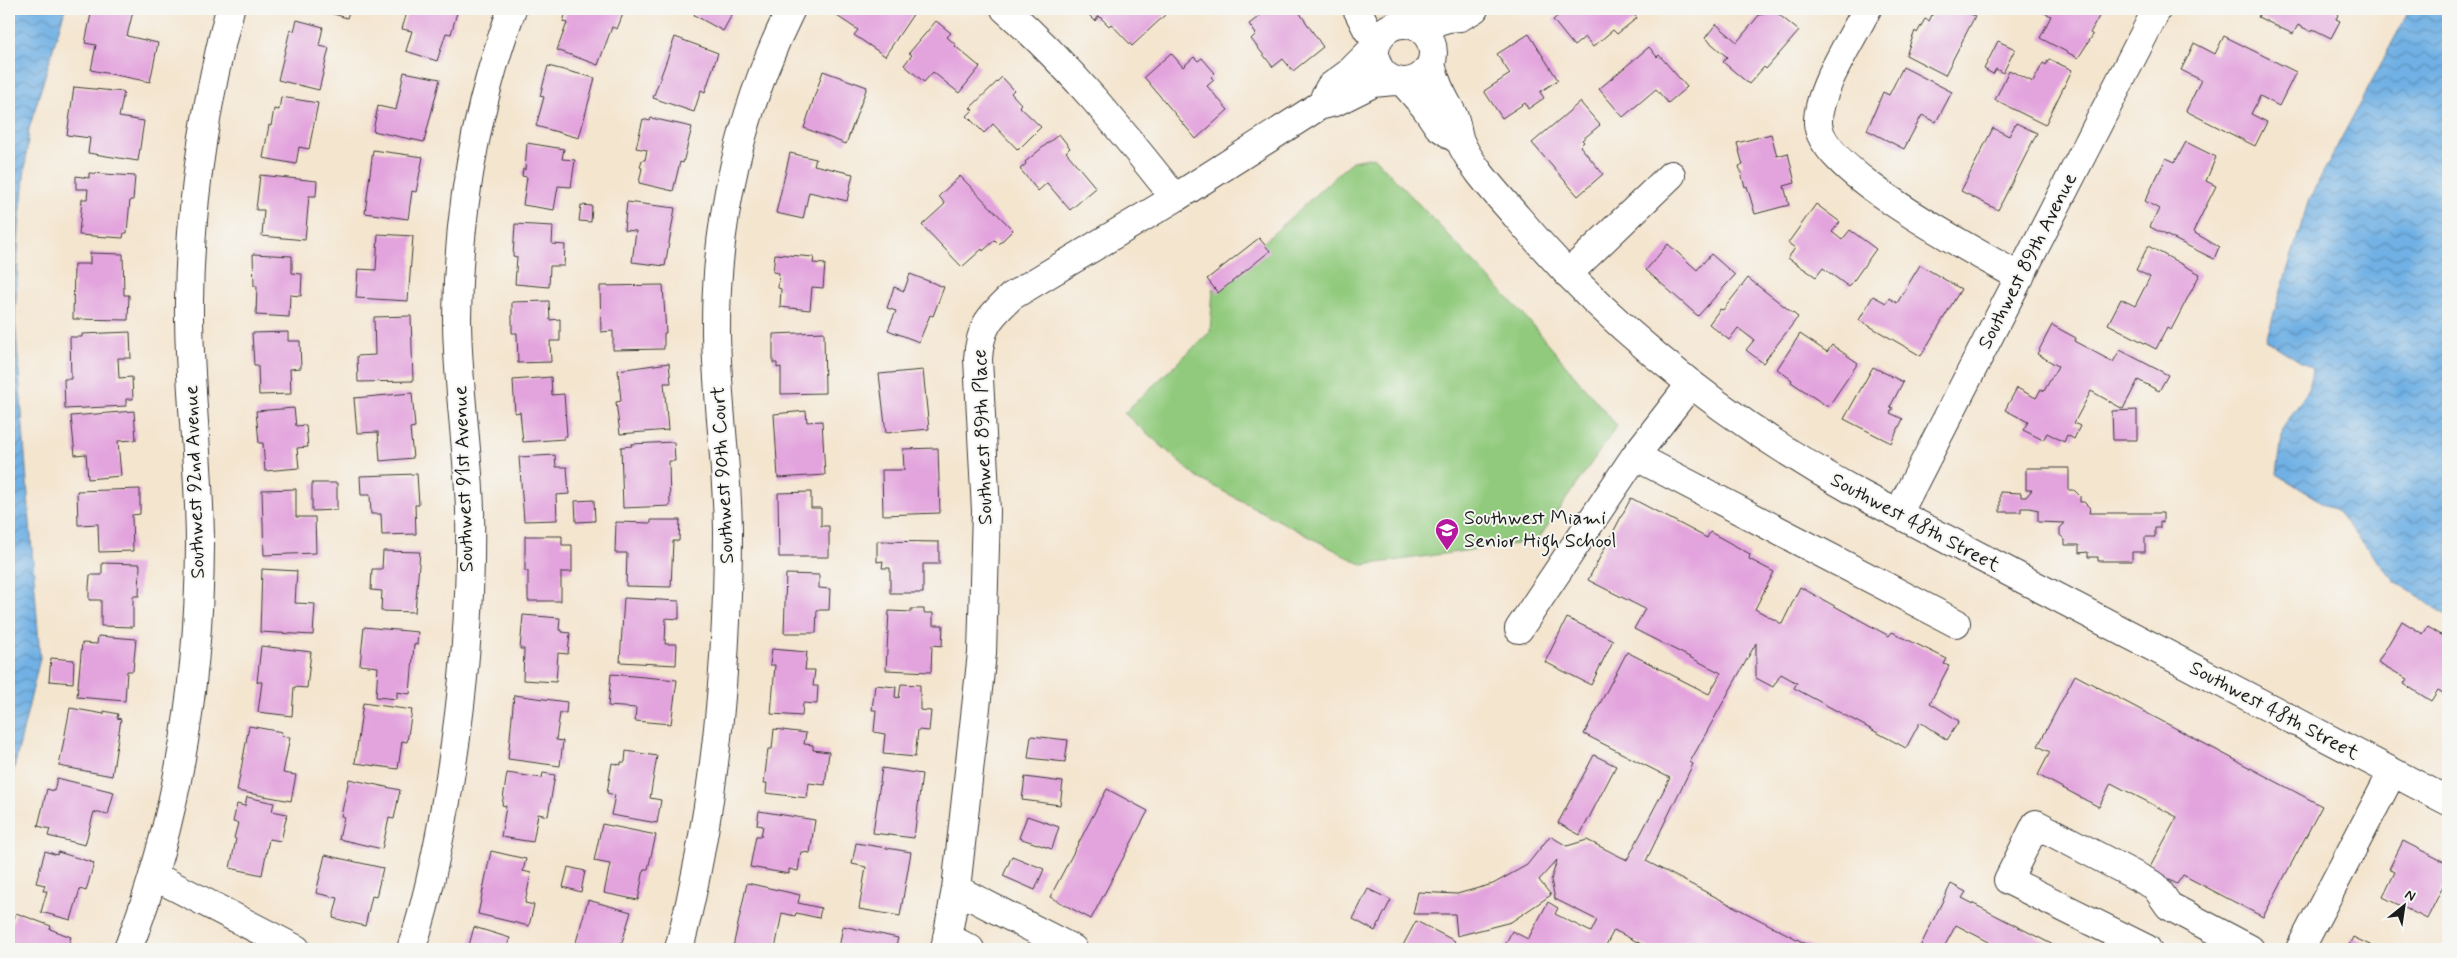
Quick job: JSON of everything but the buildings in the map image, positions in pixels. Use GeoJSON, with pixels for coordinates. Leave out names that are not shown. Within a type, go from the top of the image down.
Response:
{"type":"FeatureCollection","features":[{"type":"Feature","properties":{"kind":"street","name":"Southwest 92nd Avenue"},"geometry":{"type":"LineString","coordinates":[[128,949],[154,876],[177,788],[192,686],[200,544],[190,355],[189,301],[192,242],[202,144],[230,9]]}},
{"type":"Feature","properties":{"kind":"street","name":"Southwest 91st Avenue"},"geometry":{"type":"LineString","coordinates":[[411,949],[426,898],[452,774],[467,628],[470,511],[457,320],[461,242],[474,145],[496,54],[512,9]]}},
{"type":"Feature","properties":{"kind":"street","name":"Southwest 90th Court"},"geometry":{"type":"LineString","coordinates":[[679,949],[705,825],[719,714],[726,634],[728,528],[716,336],[716,295],[720,245],[733,174],[751,106],[764,68],[791,9]]}},
{"type":"Feature","properties":{"kind":"street"},"geometry":{"type":"LineString","coordinates":[[1005,9],[1064,64],[1094,97],[1175,198]]}},
{"type":"Feature","properties":{"kind":"street","name":"Southwest 48th Street"},"geometry":{"type":"LineString","coordinates":[[1357,9],[1376,45],[1376,62],[1383,74],[1399,82],[1425,107],[1438,126],[1460,141],[1506,205],[1568,274],[1648,350],[1728,414],[1813,468],[1898,514],[2448,801]]}},
{"type":"Feature","properties":{"kind":"street"},"geometry":{"type":"LineString","coordinates":[[1867,9],[1823,97],[1818,126],[1822,137],[1832,154],[1871,186],[1933,227],[2020,277]]}},
{"type":"Feature","properties":{"kind":"street","name":"Southwest 89th Avenue"},"geometry":{"type":"LineString","coordinates":[[1898,514],[2157,9]]}},
{"type":"Feature","properties":{"kind":"street"},"geometry":{"type":"LineString","coordinates":[[1376,45],[1384,31],[1402,20],[1448,18],[1467,13]]}},
{"type":"Feature","properties":{"kind":"street"},"geometry":{"type":"LineString","coordinates":[[1399,82],[1421,77],[1432,58],[1467,13]]}},
{"type":"Feature","properties":{"kind":"street","name":"Southwest 48th Street"},"geometry":{"type":"LineString","coordinates":[[1402,20],[1425,34],[1431,42],[1432,58],[1440,93],[1454,117],[1460,141]]}},
{"type":"Feature","properties":{"kind":"street","name":"Southwest 89th Place"},"geometry":{"type":"LineString","coordinates":[[1320,106],[1330,86],[1349,73],[1376,45]]}},
{"type":"Feature","properties":{"kind":"street","name":"Southwest 89th Place"},"geometry":{"type":"LineString","coordinates":[[954,945],[956,889],[980,672],[985,606],[986,495],[979,390],[980,338],[985,325],[1012,296],[1175,198],[1320,106],[1335,102],[1373,83],[1399,82]]}},
{"type":"Feature","properties":{"kind":"street"},"geometry":{"type":"LineString","coordinates":[[1568,274],[1670,175]]}},
{"type":"Feature","properties":{"kind":"street"},"geometry":{"type":"LineString","coordinates":[[1519,629],[1635,456],[1690,385]]}},
{"type":"Feature","properties":{"kind":"street"},"geometry":{"type":"LineString","coordinates":[[1635,456],[1956,623]]}},
{"type":"Feature","properties":{"kind":"street"},"geometry":{"type":"LineString","coordinates":[[2300,949],[2392,773]]}},
{"type":"Feature","properties":{"kind":"street"},"geometry":{"type":"LineString","coordinates":[[2147,949],[2008,880],[2036,824],[2155,886],[2169,906],[2250,949]]}},
{"type":"Feature","properties":{"kind":"street"},"geometry":{"type":"LineString","coordinates":[[154,876],[296,949]]}},
{"type":"Feature","properties":{"kind":"street"},"geometry":{"type":"LineString","coordinates":[[956,889],[1073,949]]}},
{"type":"Feature","properties":{"kind":"green space"},"geometry":{"type":"Polygon","coordinates":[[[1374,157],[1523,314],[1617,426],[1537,541],[1363,565],[1198,478],[1124,413],[1210,332],[1213,289],[1352,161],[1374,157]]]}},
{"type":"Feature","properties":{"kind":"water"},"geometry":{"type":"Polygon","coordinates":[[[9,9],[65,9],[29,129],[19,228],[15,319],[40,658],[9,790],[9,9]]]}},
{"type":"Feature","properties":{"kind":"water"},"geometry":{"type":"Polygon","coordinates":[[[2410,9],[2448,9],[2448,616],[2396,582],[2337,512],[2277,474],[2283,428],[2309,389],[2312,369],[2266,340],[2309,199],[2410,9]]]}},
{"type":"Feature","properties":{"kind":"place","name":"Southwest Miami Senior High School"},"geometry":{"type":"Point","coordinates":[1447,551]}}]}
